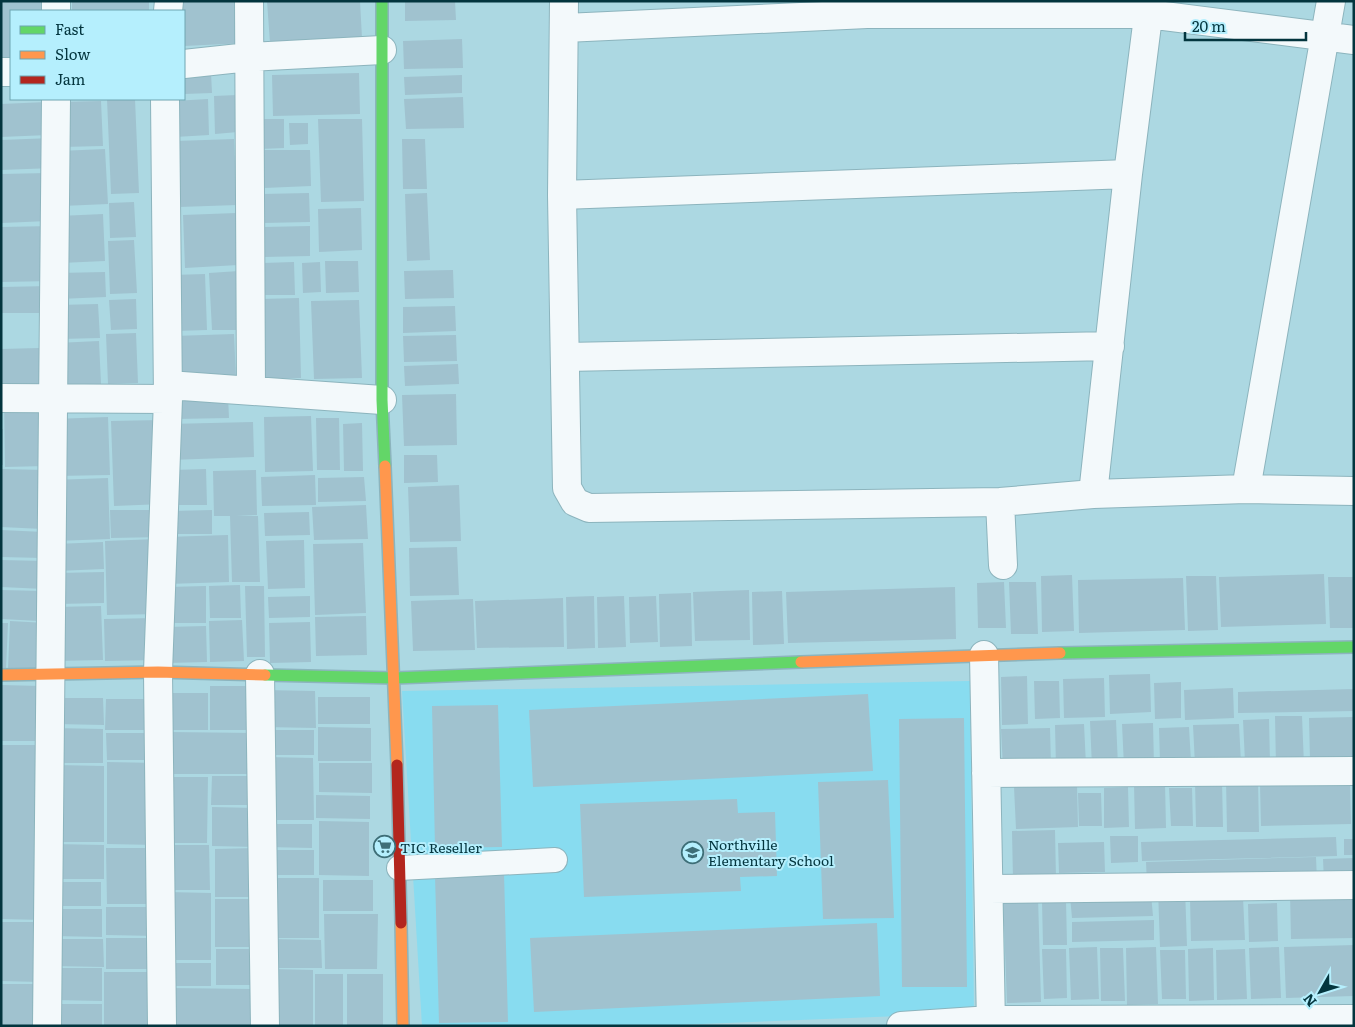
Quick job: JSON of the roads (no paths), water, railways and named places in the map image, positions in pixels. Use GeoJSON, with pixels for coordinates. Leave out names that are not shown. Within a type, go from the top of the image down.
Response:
{"type":"FeatureCollection","features":[{"type":"Feature","properties":{"kind":"street"},"geometry":{"type":"LineString","coordinates":[[249,1],[251,390]]}},
{"type":"Feature","properties":{"kind":"street"},"geometry":{"type":"LineString","coordinates":[[382,1],[382,400],[395,678],[403,1026]]}},
{"type":"Feature","properties":{"kind":"street"},"geometry":{"type":"LineString","coordinates":[[1246,489],[1331,1]]}},
{"type":"Feature","properties":{"kind":"street"},"geometry":{"type":"LineString","coordinates":[[1354,40],[1149,8],[868,8],[565,14],[562,195],[567,488],[575,502],[589,508],[1000,502],[1093,494],[1246,489],[1354,491]]}},
{"type":"Feature","properties":{"kind":"street"},"geometry":{"type":"LineString","coordinates":[[1093,494],[1128,174],[1149,8]]}},
{"type":"Feature","properties":{"kind":"street"},"geometry":{"type":"LineString","coordinates":[[185,64],[249,56],[382,50]]}},
{"type":"Feature","properties":{"kind":"street"},"geometry":{"type":"LineString","coordinates":[[47,1026],[56,100]]}},
{"type":"Feature","properties":{"kind":"street"},"geometry":{"type":"LineString","coordinates":[[162,1026],[158,672],[168,392],[165,100]]}},
{"type":"Feature","properties":{"kind":"street"},"geometry":{"type":"LineString","coordinates":[[562,195],[1128,174]]}},
{"type":"Feature","properties":{"kind":"street"},"geometry":{"type":"LineString","coordinates":[[566,357],[1110,346]]}},
{"type":"Feature","properties":{"kind":"street"},"geometry":{"type":"LineString","coordinates":[[1,398],[53,398],[251,390],[382,400]]}},
{"type":"Feature","properties":{"kind":"street"},"geometry":{"type":"LineString","coordinates":[[1000,502],[1004,564]]}},
{"type":"Feature","properties":{"kind":"street"},"geometry":{"type":"LineString","coordinates":[[1,675],[158,672],[395,678],[984,655],[1354,648]]}},
{"type":"Feature","properties":{"kind":"street"},"geometry":{"type":"LineString","coordinates":[[984,655],[991,1023]]}},
{"type":"Feature","properties":{"kind":"street"},"geometry":{"type":"LineString","coordinates":[[260,674],[265,1026]]}},
{"type":"Feature","properties":{"kind":"street"},"geometry":{"type":"LineString","coordinates":[[986,773],[1354,771]]}},
{"type":"Feature","properties":{"kind":"street"},"geometry":{"type":"LineString","coordinates":[[989,889],[1354,885]]}},
{"type":"Feature","properties":{"kind":"street"},"geometry":{"type":"LineString","coordinates":[[901,1026],[991,1023],[1354,1019]]}},
{"type":"Feature","properties":{"kind":"lane"},"geometry":{"type":"LineString","coordinates":[[399,868],[555,860]]}},
{"type":"Feature","properties":{"kind":"place","name":"TIC Reseller"},"geometry":{"type":"Point","coordinates":[384,847]}},
{"type":"Feature","properties":{"kind":"place","name":"Northville Elementary School"},"geometry":{"type":"Point","coordinates":[692,852]}}]}
